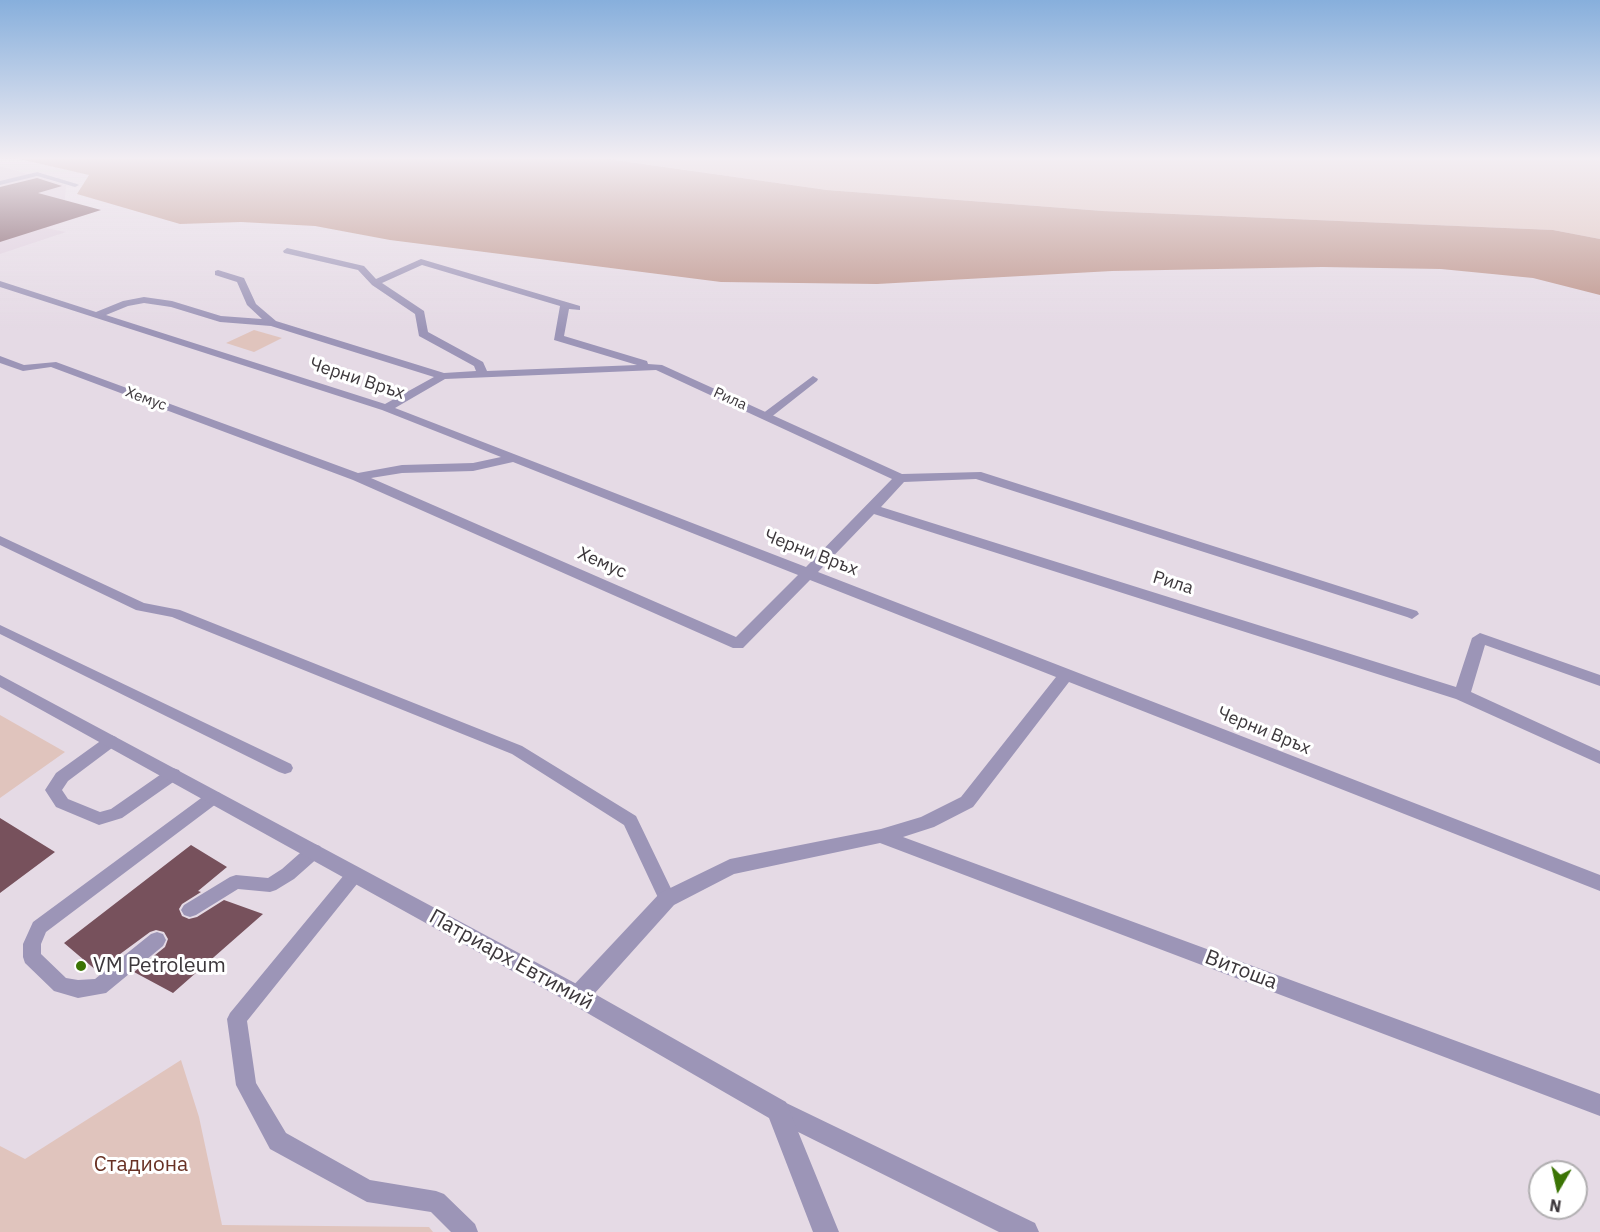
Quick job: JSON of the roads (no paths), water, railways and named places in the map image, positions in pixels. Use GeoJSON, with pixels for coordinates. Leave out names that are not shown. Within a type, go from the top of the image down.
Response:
{"type":"FeatureCollection","features":[{"type":"Feature","properties":{"kind":"street"},"geometry":{"type":"LineString","coordinates":[[287,250],[361,268],[375,282],[420,313],[423,333],[479,364],[483,375]]}},
{"type":"Feature","properties":{"kind":"street","name":"Рила"},"geometry":{"type":"LineString","coordinates":[[375,282],[421,262],[571,306],[558,338],[658,367],[900,478],[976,475],[1412,614]]}},
{"type":"Feature","properties":{"kind":"street","name":"Рила"},"geometry":{"type":"LineString","coordinates":[[218,273],[241,280],[252,305],[272,323],[443,376],[658,367]]}},
{"type":"Feature","properties":{"kind":"street","name":"Черни Връх"},"geometry":{"type":"LineString","coordinates":[[0,284],[386,408],[1600,883]]}},
{"type":"Feature","properties":{"kind":"street"},"geometry":{"type":"LineString","coordinates":[[96,315],[126,303],[144,300],[172,304],[220,319],[272,323]]}},
{"type":"Feature","properties":{"kind":"street","name":"Хемус"},"geometry":{"type":"LineString","coordinates":[[0,359],[23,368],[52,364],[357,477],[738,644],[810,573]]}},
{"type":"Feature","properties":{"kind":"street","name":"Рила"},"geometry":{"type":"LineString","coordinates":[[386,408],[443,376]]}},
{"type":"Feature","properties":{"kind":"street"},"geometry":{"type":"LineString","coordinates":[[357,477],[402,469],[473,467],[515,458]]}},
{"type":"Feature","properties":{"kind":"street"},"geometry":{"type":"LineString","coordinates":[[810,573],[900,478]]}},
{"type":"Feature","properties":{"kind":"street","name":"Рила"},"geometry":{"type":"LineString","coordinates":[[872,509],[1462,695],[1600,758]]}},
{"type":"Feature","properties":{"kind":"street"},"geometry":{"type":"LineString","coordinates":[[1462,695],[1480,638],[1600,681]]}},
{"type":"Feature","properties":{"kind":"street"},"geometry":{"type":"LineString","coordinates":[[578,996],[667,899],[730,867],[881,836],[927,822],[967,802],[1066,675]]}},
{"type":"Feature","properties":{"kind":"street","name":"Патриарх Евтимий"},"geometry":{"type":"LineString","coordinates":[[0,680],[578,996],[778,1110],[1026,1232]]}},
{"type":"Feature","properties":{"kind":"street","name":"Витоша"},"geometry":{"type":"LineString","coordinates":[[881,836],[1600,1105]]}},
{"type":"Feature","properties":{"kind":"street"},"geometry":{"type":"LineString","coordinates":[[778,1110],[826,1232]]}},
{"type":"Feature","properties":{"kind":"lane"},"geometry":{"type":"LineString","coordinates":[[766,416],[813,379]]}},
{"type":"Feature","properties":{"kind":"lane"},"geometry":{"type":"LineString","coordinates":[[0,540],[141,607],[175,613],[517,750],[630,821],[667,899]]}},
{"type":"Feature","properties":{"kind":"lane"},"geometry":{"type":"LineString","coordinates":[[0,629],[285,768]]}},
{"type":"Feature","properties":{"kind":"lane"},"geometry":{"type":"LineString","coordinates":[[111,741],[62,777],[53,790],[62,803],[99,819],[116,814],[173,774]]}},
{"type":"Feature","properties":{"kind":"lane"},"geometry":{"type":"LineString","coordinates":[[157,940],[99,987],[78,989],[61,985],[32,957],[32,944],[39,927],[214,797]]}},
{"type":"Feature","properties":{"kind":"lane"},"geometry":{"type":"LineString","coordinates":[[190,910],[236,882],[270,885],[288,874],[314,851]]}},
{"type":"Feature","properties":{"kind":"lane"},"geometry":{"type":"LineString","coordinates":[[355,874],[237,1019],[246,1085],[278,1141],[367,1191],[436,1202],[467,1232]]}},
{"type":"Feature","properties":{"kind":"place","name":"VM Petroleum"},"geometry":{"type":"Point","coordinates":[81,966]}},
{"type":"Feature","properties":{"kind":"park label","name":"Стадиона"},"geometry":{"type":"Point","coordinates":[141,1165]}}]}
